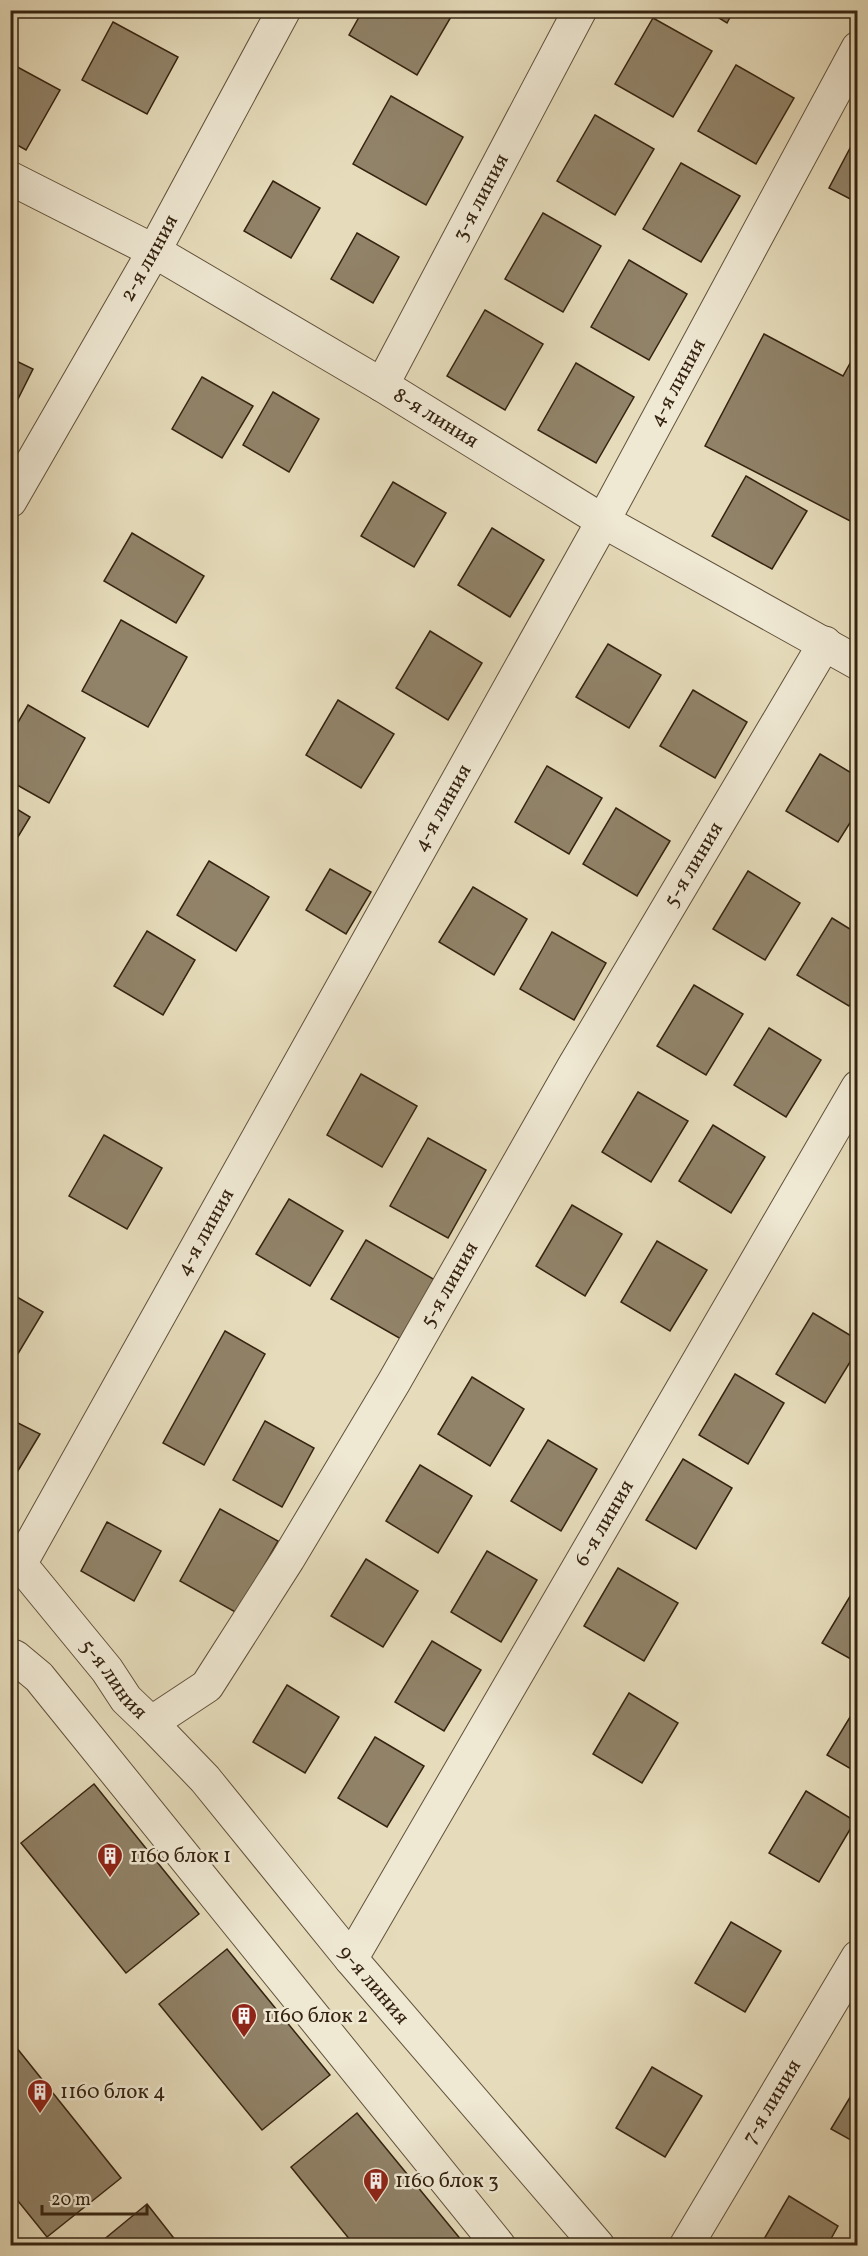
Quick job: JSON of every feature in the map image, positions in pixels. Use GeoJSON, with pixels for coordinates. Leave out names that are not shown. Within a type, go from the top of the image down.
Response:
{"type":"FeatureCollection","features":[{"type":"Feature","properties":{"kind":"street","name":"2-я линия"},"geometry":{"type":"LineString","coordinates":[[10,501],[154,251],[284,10]]}},
{"type":"Feature","properties":{"kind":"street","name":"3-я линия"},"geometry":{"type":"LineString","coordinates":[[382,385],[580,10]]}},
{"type":"Feature","properties":{"kind":"street","name":"4-я линия"},"geometry":{"type":"LineString","coordinates":[[15,1559],[603,521],[858,48]]}},
{"type":"Feature","properties":{"kind":"street","name":"8-я линия"},"geometry":{"type":"LineString","coordinates":[[10,178],[154,251],[382,385],[603,521],[858,663]]}},
{"type":"Feature","properties":{"kind":"street","name":"5-я линия"},"geometry":{"type":"LineString","coordinates":[[15,1559],[107,1670],[126,1699],[151,1723],[207,1686],[288,1559],[394,1382],[573,1068],[825,643]]}},
{"type":"Feature","properties":{"kind":"street","name":"6-я линия"},"geometry":{"type":"LineString","coordinates":[[351,1959],[858,1088]]}},
{"type":"Feature","properties":{"kind":"street"},"geometry":{"type":"LineString","coordinates":[[10,1655],[39,1677],[499,2246]]}},
{"type":"Feature","properties":{"kind":"street","name":"9-я линия"},"geometry":{"type":"LineString","coordinates":[[151,1723],[205,1779],[351,1959],[598,2246]]}},
{"type":"Feature","properties":{"kind":"street","name":"7-я линия"},"geometry":{"type":"LineString","coordinates":[[686,2246],[858,1957]]}},
{"type":"Feature","properties":{"kind":"building"},"geometry":{"type":"Polygon","coordinates":[[[363,10],[455,10],[417,75],[349,35],[363,10]]]}},
{"type":"Feature","properties":{"kind":"building"},"geometry":{"type":"Polygon","coordinates":[[[706,10],[734,10],[727,23],[706,10]]]}},
{"type":"Feature","properties":{"kind":"building"},"geometry":{"type":"Polygon","coordinates":[[[653,18],[712,51],[673,117],[615,84],[653,18]]]}},
{"type":"Feature","properties":{"kind":"building"},"geometry":{"type":"Polygon","coordinates":[[[113,22],[178,57],[147,114],[82,80],[113,22]]]}},
{"type":"Feature","properties":{"kind":"building"},"geometry":{"type":"Polygon","coordinates":[[[10,63],[60,90],[26,150],[10,141],[10,63]]]}},
{"type":"Feature","properties":{"kind":"building"},"geometry":{"type":"Polygon","coordinates":[[[736,65],[794,98],[756,164],[698,131],[736,65]]]}},
{"type":"Feature","properties":{"kind":"building"},"geometry":{"type":"Polygon","coordinates":[[[391,96],[463,137],[426,205],[353,164],[391,96]]]}},
{"type":"Feature","properties":{"kind":"building"},"geometry":{"type":"Polygon","coordinates":[[[595,115],[654,149],[615,215],[557,181],[595,115]]]}},
{"type":"Feature","properties":{"kind":"building"},"geometry":{"type":"Polygon","coordinates":[[[858,133],[858,203],[829,188],[858,133]]]}},
{"type":"Feature","properties":{"kind":"building"},"geometry":{"type":"Polygon","coordinates":[[[681,163],[740,196],[701,262],[643,229],[681,163]]]}},
{"type":"Feature","properties":{"kind":"building"},"geometry":{"type":"Polygon","coordinates":[[[273,181],[320,208],[291,258],[244,231],[273,181]]]}},
{"type":"Feature","properties":{"kind":"building"},"geometry":{"type":"Polygon","coordinates":[[[543,213],[601,246],[563,312],[505,279],[543,213]]]}},
{"type":"Feature","properties":{"kind":"building"},"geometry":{"type":"Polygon","coordinates":[[[357,233],[399,257],[373,303],[331,279],[357,233]]]}},
{"type":"Feature","properties":{"kind":"building"},"geometry":{"type":"Polygon","coordinates":[[[629,260],[687,294],[649,360],[591,327],[629,260]]]}},
{"type":"Feature","properties":{"kind":"building"},"geometry":{"type":"Polygon","coordinates":[[[485,310],[543,344],[505,410],[447,376],[485,310]]]}},
{"type":"Feature","properties":{"kind":"building"},"geometry":{"type":"Polygon","coordinates":[[[764,334],[843,376],[858,349],[858,525],[705,446],[764,334]]]}},
{"type":"Feature","properties":{"kind":"building"},"geometry":{"type":"Polygon","coordinates":[[[10,358],[33,369],[10,415],[10,358]]]}},
{"type":"Feature","properties":{"kind":"building"},"geometry":{"type":"Polygon","coordinates":[[[576,363],[634,397],[596,463],[538,430],[576,363]]]}},
{"type":"Feature","properties":{"kind":"building"},"geometry":{"type":"Polygon","coordinates":[[[202,377],[253,406],[222,458],[172,429],[202,377]]]}},
{"type":"Feature","properties":{"kind":"building"},"geometry":{"type":"Polygon","coordinates":[[[273,392],[319,419],[289,472],[243,445],[273,392]]]}},
{"type":"Feature","properties":{"kind":"building"},"geometry":{"type":"Polygon","coordinates":[[[746,476],[807,511],[772,569],[712,536],[746,476]]]}},
{"type":"Feature","properties":{"kind":"building"},"geometry":{"type":"Polygon","coordinates":[[[393,482],[446,513],[414,567],[361,536],[393,482]]]}},
{"type":"Feature","properties":{"kind":"building"},"geometry":{"type":"Polygon","coordinates":[[[492,528],[544,560],[510,617],[458,585],[492,528]]]}},
{"type":"Feature","properties":{"kind":"building"},"geometry":{"type":"Polygon","coordinates":[[[132,533],[204,576],[176,623],[104,581],[132,533]]]}},
{"type":"Feature","properties":{"kind":"building"},"geometry":{"type":"Polygon","coordinates":[[[121,620],[187,657],[148,727],[82,691],[121,620]]]}},
{"type":"Feature","properties":{"kind":"building"},"geometry":{"type":"Polygon","coordinates":[[[430,631],[482,663],[448,720],[396,688],[430,631]]]}},
{"type":"Feature","properties":{"kind":"building"},"geometry":{"type":"Polygon","coordinates":[[[608,644],[661,675],[629,728],[576,697],[608,644]]]}},
{"type":"Feature","properties":{"kind":"building"},"geometry":{"type":"Polygon","coordinates":[[[693,690],[747,722],[715,778],[660,746],[693,690]]]}},
{"type":"Feature","properties":{"kind":"building"},"geometry":{"type":"Polygon","coordinates":[[[338,700],[394,734],[361,788],[306,755],[338,700]]]}},
{"type":"Feature","properties":{"kind":"building"},"geometry":{"type":"Polygon","coordinates":[[[28,705],[85,738],[49,803],[10,781],[10,736],[28,705]]]}},
{"type":"Feature","properties":{"kind":"building"},"geometry":{"type":"Polygon","coordinates":[[[820,754],[858,777],[858,810],[838,842],[786,811],[820,754]]]}},
{"type":"Feature","properties":{"kind":"building"},"geometry":{"type":"Polygon","coordinates":[[[547,766],[602,798],[569,854],[515,822],[547,766]]]}},
{"type":"Feature","properties":{"kind":"building"},"geometry":{"type":"Polygon","coordinates":[[[10,805],[30,817],[10,850],[10,805]]]}},
{"type":"Feature","properties":{"kind":"building"},"geometry":{"type":"Polygon","coordinates":[[[616,808],[670,841],[637,896],[583,864],[616,808]]]}},
{"type":"Feature","properties":{"kind":"building"},"geometry":{"type":"Polygon","coordinates":[[[209,861],[269,897],[236,951],[177,915],[209,861]]]}},
{"type":"Feature","properties":{"kind":"building"},"geometry":{"type":"Polygon","coordinates":[[[330,869],[371,892],[346,934],[306,910],[330,869]]]}},
{"type":"Feature","properties":{"kind":"building"},"geometry":{"type":"Polygon","coordinates":[[[748,871],[800,903],[765,960],[713,929],[748,871]]]}},
{"type":"Feature","properties":{"kind":"building"},"geometry":{"type":"Polygon","coordinates":[[[473,887],[527,919],[494,975],[439,942],[473,887]]]}},
{"type":"Feature","properties":{"kind":"building"},"geometry":{"type":"Polygon","coordinates":[[[832,918],[858,934],[858,993],[849,1006],[797,975],[832,918]]]}},
{"type":"Feature","properties":{"kind":"building"},"geometry":{"type":"Polygon","coordinates":[[[147,931],[195,960],[163,1015],[114,986],[147,931]]]}},
{"type":"Feature","properties":{"kind":"building"},"geometry":{"type":"Polygon","coordinates":[[[552,932],[606,963],[574,1020],[520,989],[552,932]]]}},
{"type":"Feature","properties":{"kind":"building"},"geometry":{"type":"Polygon","coordinates":[[[694,985],[743,1014],[706,1075],[657,1046],[694,985]]]}},
{"type":"Feature","properties":{"kind":"building"},"geometry":{"type":"Polygon","coordinates":[[[769,1028],[821,1060],[786,1117],[734,1085],[769,1028]]]}},
{"type":"Feature","properties":{"kind":"building"},"geometry":{"type":"Polygon","coordinates":[[[361,1074],[417,1106],[382,1167],[327,1135],[361,1074]]]}},
{"type":"Feature","properties":{"kind":"building"},"geometry":{"type":"Polygon","coordinates":[[[638,1092],[688,1121],[651,1182],[602,1152],[638,1092]]]}},
{"type":"Feature","properties":{"kind":"building"},"geometry":{"type":"Polygon","coordinates":[[[713,1125],[765,1157],[731,1213],[679,1181],[713,1125]]]}},
{"type":"Feature","properties":{"kind":"building"},"geometry":{"type":"Polygon","coordinates":[[[104,1135],[162,1168],[127,1229],[69,1196],[104,1135]]]}},
{"type":"Feature","properties":{"kind":"building"},"geometry":{"type":"Polygon","coordinates":[[[428,1138],[486,1170],[448,1238],[390,1206],[428,1138]]]}},
{"type":"Feature","properties":{"kind":"building"},"geometry":{"type":"Polygon","coordinates":[[[289,1199],[343,1231],[310,1286],[256,1254],[289,1199]]]}},
{"type":"Feature","properties":{"kind":"building"},"geometry":{"type":"Polygon","coordinates":[[[572,1205],[622,1234],[585,1296],[536,1266],[572,1205]]]}},
{"type":"Feature","properties":{"kind":"building"},"geometry":{"type":"Polygon","coordinates":[[[366,1240],[435,1280],[401,1339],[331,1299],[366,1240]]]}},
{"type":"Feature","properties":{"kind":"building"},"geometry":{"type":"Polygon","coordinates":[[[657,1241],[707,1270],[670,1331],[621,1302],[657,1241]]]}},
{"type":"Feature","properties":{"kind":"building"},"geometry":{"type":"Polygon","coordinates":[[[10,1293],[43,1312],[10,1367],[10,1293]]]}},
{"type":"Feature","properties":{"kind":"building"},"geometry":{"type":"Polygon","coordinates":[[[813,1313],[858,1340],[858,1349],[825,1403],[776,1374],[813,1313]]]}},
{"type":"Feature","properties":{"kind":"building"},"geometry":{"type":"Polygon","coordinates":[[[225,1331],[265,1354],[204,1465],[163,1443],[225,1331]]]}},
{"type":"Feature","properties":{"kind":"building"},"geometry":{"type":"Polygon","coordinates":[[[735,1374],[784,1403],[748,1464],[699,1435],[735,1374]]]}},
{"type":"Feature","properties":{"kind":"building"},"geometry":{"type":"Polygon","coordinates":[[[472,1377],[524,1409],[490,1466],[438,1434],[472,1377]]]}},
{"type":"Feature","properties":{"kind":"building"},"geometry":{"type":"Polygon","coordinates":[[[10,1419],[40,1434],[10,1484],[10,1419]]]}},
{"type":"Feature","properties":{"kind":"building"},"geometry":{"type":"Polygon","coordinates":[[[265,1421],[314,1448],[282,1507],[233,1480],[265,1421]]]}},
{"type":"Feature","properties":{"kind":"building"},"geometry":{"type":"Polygon","coordinates":[[[548,1440],[597,1469],[561,1531],[511,1501],[548,1440]]]}},
{"type":"Feature","properties":{"kind":"building"},"geometry":{"type":"Polygon","coordinates":[[[683,1459],[732,1488],[696,1549],[646,1520],[683,1459]]]}},
{"type":"Feature","properties":{"kind":"building"},"geometry":{"type":"Polygon","coordinates":[[[420,1465],[472,1496],[438,1553],[386,1521],[420,1465]]]}},
{"type":"Feature","properties":{"kind":"building"},"geometry":{"type":"Polygon","coordinates":[[[220,1509],[278,1541],[237,1613],[180,1581],[220,1509]]]}},
{"type":"Feature","properties":{"kind":"building"},"geometry":{"type":"Polygon","coordinates":[[[107,1522],[161,1551],[134,1601],[81,1571],[107,1522]]]}},
{"type":"Feature","properties":{"kind":"building"},"geometry":{"type":"Polygon","coordinates":[[[487,1551],[537,1580],[501,1642],[451,1612],[487,1551]]]}},
{"type":"Feature","properties":{"kind":"building"},"geometry":{"type":"Polygon","coordinates":[[[366,1559],[418,1591],[383,1647],[331,1616],[366,1559]]]}},
{"type":"Feature","properties":{"kind":"building"},"geometry":{"type":"Polygon","coordinates":[[[618,1568],[678,1603],[644,1661],[584,1626],[618,1568]]]}},
{"type":"Feature","properties":{"kind":"building"},"geometry":{"type":"Polygon","coordinates":[[[858,1583],[858,1663],[822,1643],[858,1583]]]}},
{"type":"Feature","properties":{"kind":"building"},"geometry":{"type":"Polygon","coordinates":[[[432,1641],[481,1670],[444,1731],[395,1702],[432,1641]]]}},
{"type":"Feature","properties":{"kind":"building"},"geometry":{"type":"Polygon","coordinates":[[[287,1685],[339,1717],[305,1773],[253,1742],[287,1685]]]}},
{"type":"Feature","properties":{"kind":"building"},"geometry":{"type":"Polygon","coordinates":[[[629,1693],[678,1723],[642,1783],[593,1754],[629,1693]]]}},
{"type":"Feature","properties":{"kind":"building"},"geometry":{"type":"Polygon","coordinates":[[[858,1704],[858,1773],[827,1755],[858,1704]]]}},
{"type":"Feature","properties":{"kind":"building"},"geometry":{"type":"Polygon","coordinates":[[[375,1737],[424,1766],[387,1827],[338,1798],[375,1737]]]}},
{"type":"Feature","properties":{"kind":"building","name":"1160 блок 1"},"geometry":{"type":"Polygon","coordinates":[[[94,1784],[199,1914],[126,1973],[21,1843],[94,1784]]]}},
{"type":"Feature","properties":{"kind":"building"},"geometry":{"type":"Polygon","coordinates":[[[806,1791],[855,1821],[819,1882],[769,1853],[806,1791]]]}},
{"type":"Feature","properties":{"kind":"building"},"geometry":{"type":"Polygon","coordinates":[[[731,1922],[781,1951],[745,2012],[695,1983],[731,1922]]]}},
{"type":"Feature","properties":{"kind":"building","name":"1160 блок 2"},"geometry":{"type":"Polygon","coordinates":[[[227,1949],[330,2075],[262,2130],[159,2004],[227,1949]]]}},
{"type":"Feature","properties":{"kind":"building","name":"1160 блок 4"},"geometry":{"type":"Polygon","coordinates":[[[16,2047],[121,2178],[47,2237],[10,2191],[10,2052],[16,2047]]]}},
{"type":"Feature","properties":{"kind":"building"},"geometry":{"type":"Polygon","coordinates":[[[652,2067],[702,2096],[665,2157],[616,2128],[652,2067]]]}},
{"type":"Feature","properties":{"kind":"building"},"geometry":{"type":"Polygon","coordinates":[[[858,2084],[858,2144],[831,2129],[858,2084]]]}},
{"type":"Feature","properties":{"kind":"building","name":"1160 блок 3"},"geometry":{"type":"Polygon","coordinates":[[[357,2113],[462,2241],[456,2246],[355,2246],[291,2167],[357,2113]]]}},
{"type":"Feature","properties":{"kind":"building"},"geometry":{"type":"Polygon","coordinates":[[[789,2196],[838,2226],[827,2246],[760,2246],[789,2196]]]}},
{"type":"Feature","properties":{"kind":"building"},"geometry":{"type":"Polygon","coordinates":[[[147,2204],[180,2246],[96,2246],[147,2204]]]}},
{"type":"Feature","properties":{"kind":"place","name":"1160 блок 1"},"geometry":{"type":"Point","coordinates":[110,1879]}},
{"type":"Feature","properties":{"kind":"place","name":"1160 блок 2"},"geometry":{"type":"Point","coordinates":[244,2039]}},
{"type":"Feature","properties":{"kind":"place","name":"1160 блок 4"},"geometry":{"type":"Point","coordinates":[40,2115]}},
{"type":"Feature","properties":{"kind":"place","name":"1160 блок 3"},"geometry":{"type":"Point","coordinates":[376,2204]}}]}
